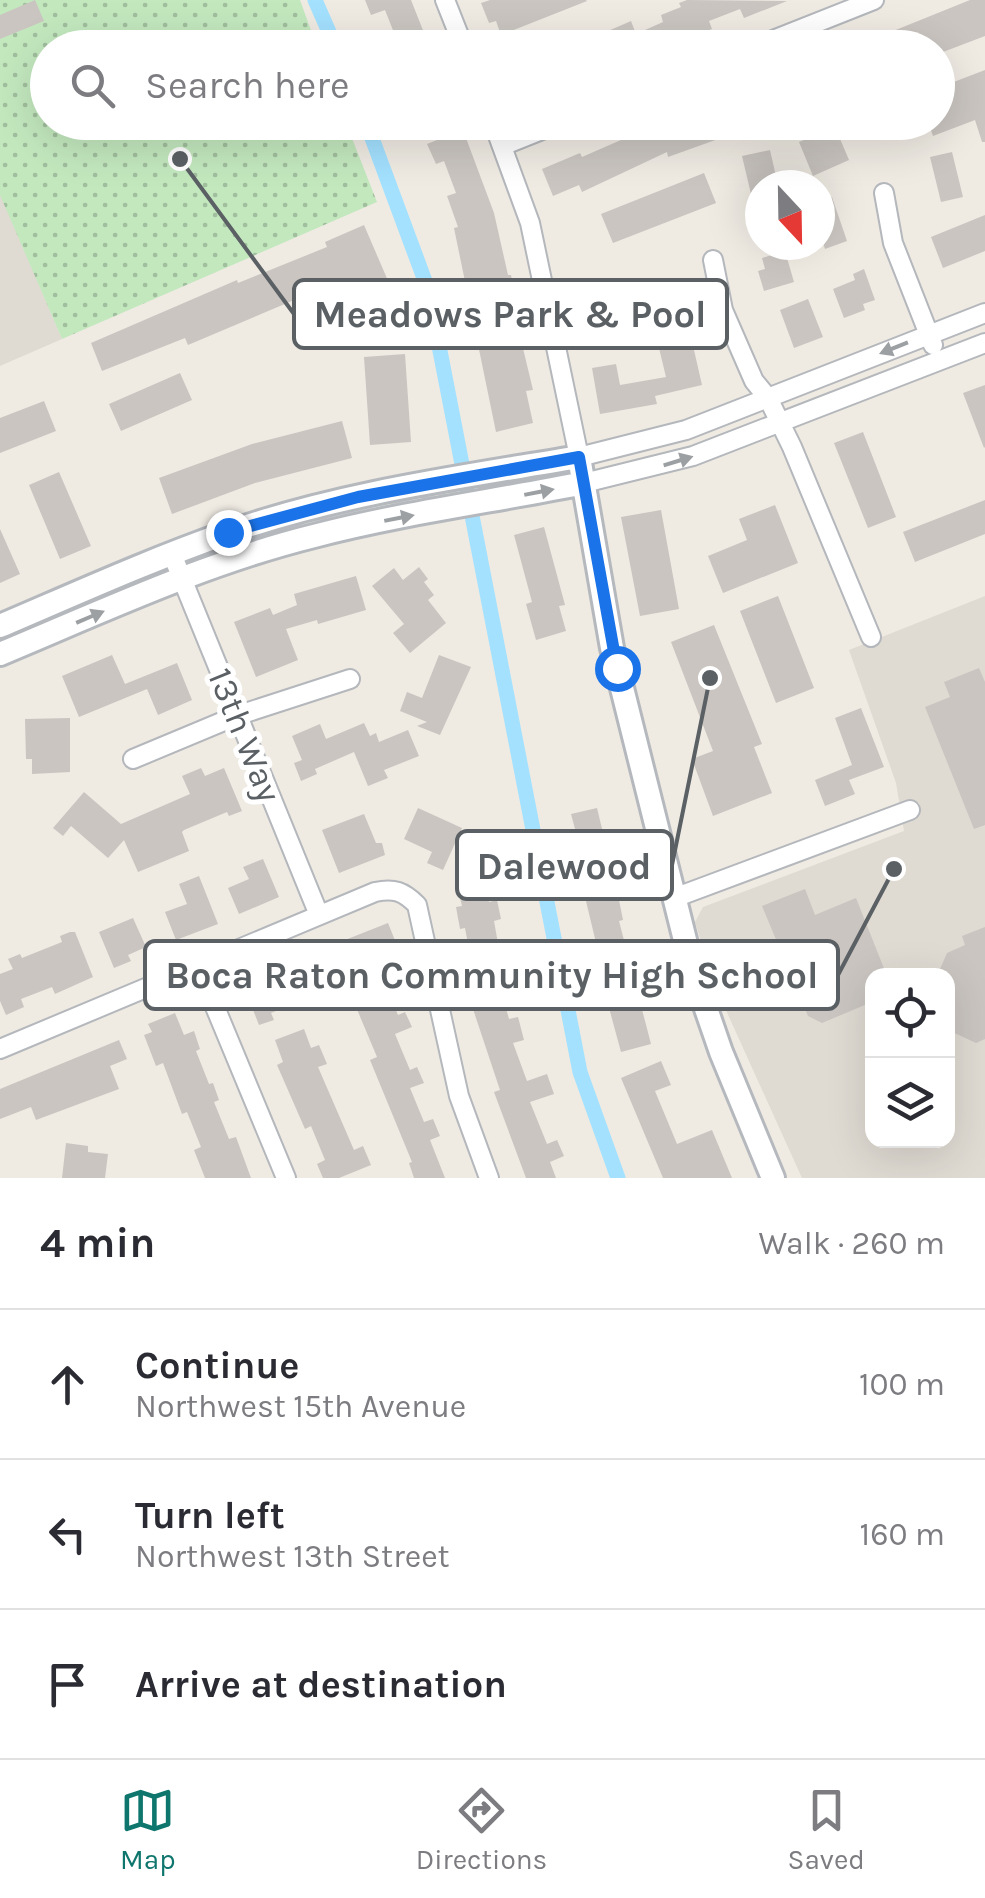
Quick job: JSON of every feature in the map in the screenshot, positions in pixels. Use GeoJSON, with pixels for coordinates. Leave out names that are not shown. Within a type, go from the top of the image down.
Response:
{"type":"FeatureCollection","features":[{"type":"Feature","properties":{"kind":"street"},"geometry":{"type":"LineString","coordinates":[[445,0],[457,30]]}},
{"type":"Feature","properties":{"kind":"street"},"geometry":{"type":"LineString","coordinates":[[798,30],[874,0]]}},
{"type":"Feature","properties":{"kind":"street"},"geometry":{"type":"LineString","coordinates":[[500,140],[530,223],[579,457],[612,648],[674,898],[709,1020],[774,1178]]}},
{"type":"Feature","properties":{"kind":"street"},"geometry":{"type":"LineString","coordinates":[[502,146],[517,140]]}},
{"type":"Feature","properties":{"kind":"street"},"geometry":{"type":"LineString","coordinates":[[884,194],[893,243],[938,361]]}},
{"type":"Feature","properties":{"kind":"street"},"geometry":{"type":"LineString","coordinates":[[713,260],[723,310],[754,381],[780,423],[871,638]]}},
{"type":"Feature","properties":{"kind":"street"},"geometry":{"type":"LineString","coordinates":[[0,626],[228,532],[292,513],[579,457],[671,435],[985,312]]}},
{"type":"Feature","properties":{"kind":"street"},"geometry":{"type":"LineString","coordinates":[[0,654],[182,578],[315,536],[584,483],[693,456],[985,342]]}},
{"type":"Feature","properties":{"kind":"street","name":"13th Way"},"geometry":{"type":"LineString","coordinates":[[172,554],[320,915]]}},
{"type":"Feature","properties":{"kind":"street"},"geometry":{"type":"LineString","coordinates":[[133,758],[236,716],[350,679]]}},
{"type":"Feature","properties":{"kind":"street"},"geometry":{"type":"LineString","coordinates":[[674,898],[910,810]]}},
{"type":"Feature","properties":{"kind":"street"},"geometry":{"type":"LineString","coordinates":[[0,1049],[364,896],[390,889],[406,894],[417,905],[455,1080],[490,1178]]}},
{"type":"Feature","properties":{"kind":"street"},"geometry":{"type":"LineString","coordinates":[[198,966],[286,1178]]}},
{"type":"Feature","properties":{"kind":"shaded area"},"geometry":{"type":"Polygon","coordinates":[[[0,193],[62,339],[0,366],[0,193]]]}},
{"type":"Feature","properties":{"kind":"shaded area"},"geometry":{"type":"Polygon","coordinates":[[[985,596],[985,1178],[802,1178],[715,986],[695,922],[703,907],[904,831],[896,783],[849,650],[985,596]]]}},
{"type":"Feature","properties":{"kind":"green space"},"geometry":{"type":"Polygon","coordinates":[[[0,0],[300,0],[311,30],[30,30],[30,140],[353,140],[377,202],[62,339],[0,195],[0,0]]]}},
{"type":"Feature","properties":{"kind":"building"},"geometry":{"type":"Polygon","coordinates":[[[35,0],[44,21],[0,39],[0,15],[35,0]]]}},
{"type":"Feature","properties":{"kind":"building"},"geometry":{"type":"Polygon","coordinates":[[[365,0],[411,0],[423,30],[393,30],[385,10],[371,15],[365,0]]]}},
{"type":"Feature","properties":{"kind":"building"},"geometry":{"type":"Polygon","coordinates":[[[970,0],[985,0],[985,36],[955,47],[955,30],[896,30],[970,0]]]}},
{"type":"Feature","properties":{"kind":"building"},"geometry":{"type":"Polygon","coordinates":[[[587,1],[514,30],[499,30],[496,21],[489,23],[481,3],[587,1]]]}},
{"type":"Feature","properties":{"kind":"building"},"geometry":{"type":"Polygon","coordinates":[[[787,1],[744,18],[740,9],[709,21],[709,30],[645,30],[663,22],[661,15],[681,7],[679,3],[787,1]]]}},
{"type":"Feature","properties":{"kind":"building"},"geometry":{"type":"Polygon","coordinates":[[[631,21],[634,30],[610,30],[631,21]]]}},
{"type":"Feature","properties":{"kind":"building"},"geometry":{"type":"Polygon","coordinates":[[[985,70],[985,142],[975,120],[955,128],[955,81],[985,70]]]}},
{"type":"Feature","properties":{"kind":"building"},"geometry":{"type":"Polygon","coordinates":[[[467,140],[494,213],[511,275],[518,310],[514,311],[533,390],[526,391],[533,423],[496,432],[454,228],[458,227],[447,196],[456,193],[444,161],[436,164],[427,144],[467,140]]]}},
{"type":"Feature","properties":{"kind":"building"},"geometry":{"type":"Polygon","coordinates":[[[621,140],[715,140],[668,157],[667,152],[582,192],[579,185],[553,196],[542,169],[580,153],[582,157],[621,140]]]}},
{"type":"Feature","properties":{"kind":"building"},"geometry":{"type":"Polygon","coordinates":[[[841,140],[849,160],[826,170],[811,170],[799,142],[841,140]]]}},
{"type":"Feature","properties":{"kind":"building"},"geometry":{"type":"Polygon","coordinates":[[[770,150],[775,170],[745,170],[742,156],[770,150]]]}},
{"type":"Feature","properties":{"kind":"building"},"geometry":{"type":"Polygon","coordinates":[[[952,152],[963,197],[941,202],[930,157],[952,152]]]}},
{"type":"Feature","properties":{"kind":"building"},"geometry":{"type":"Polygon","coordinates":[[[704,173],[716,203],[613,243],[601,214],[704,173]]]}},
{"type":"Feature","properties":{"kind":"building"},"geometry":{"type":"Polygon","coordinates":[[[835,206],[847,241],[835,245],[835,206]]]}},
{"type":"Feature","properties":{"kind":"building"},"geometry":{"type":"Polygon","coordinates":[[[985,215],[985,251],[943,268],[931,237],[985,215]]]}},
{"type":"Feature","properties":{"kind":"building"},"geometry":{"type":"Polygon","coordinates":[[[364,225],[401,311],[364,326],[344,279],[188,345],[185,338],[102,371],[91,343],[237,280],[238,283],[327,247],[325,242],[364,225]]]}},
{"type":"Feature","properties":{"kind":"building"},"geometry":{"type":"Polygon","coordinates":[[[763,260],[788,260],[794,282],[764,291],[758,271],[765,269],[763,260]]]}},
{"type":"Feature","properties":{"kind":"building"},"geometry":{"type":"Polygon","coordinates":[[[864,269],[875,300],[863,304],[865,310],[844,318],[833,289],[855,280],[853,274],[864,269]]]}},
{"type":"Feature","properties":{"kind":"building"},"geometry":{"type":"Polygon","coordinates":[[[808,299],[823,337],[794,348],[780,310],[808,299]]]}},
{"type":"Feature","properties":{"kind":"building"},"geometry":{"type":"Polygon","coordinates":[[[691,337],[702,385],[655,396],[657,404],[600,414],[592,368],[616,364],[620,385],[666,377],[658,344],[691,337]]]}},
{"type":"Feature","properties":{"kind":"building"},"geometry":{"type":"Polygon","coordinates":[[[405,354],[411,442],[370,445],[364,357],[405,354]]]}},
{"type":"Feature","properties":{"kind":"building"},"geometry":{"type":"Polygon","coordinates":[[[180,373],[192,400],[121,431],[109,404],[180,373]]]}},
{"type":"Feature","properties":{"kind":"building"},"geometry":{"type":"Polygon","coordinates":[[[985,385],[985,447],[984,448],[963,393],[985,385]]]}},
{"type":"Feature","properties":{"kind":"building"},"geometry":{"type":"Polygon","coordinates":[[[44,401],[56,431],[0,453],[0,418],[44,401]]]}},
{"type":"Feature","properties":{"kind":"building"},"geometry":{"type":"Polygon","coordinates":[[[342,421],[352,458],[255,483],[172,514],[159,478],[252,444],[342,421]]]}},
{"type":"Feature","properties":{"kind":"building"},"geometry":{"type":"Polygon","coordinates":[[[863,432],[896,517],[868,528],[834,443],[863,432]]]}},
{"type":"Feature","properties":{"kind":"building"},"geometry":{"type":"Polygon","coordinates":[[[59,472],[91,546],[60,559],[29,485],[59,472]]]}},
{"type":"Feature","properties":{"kind":"building"},"geometry":{"type":"Polygon","coordinates":[[[985,500],[985,534],[915,562],[903,532],[985,500]]]}},
{"type":"Feature","properties":{"kind":"building"},"geometry":{"type":"Polygon","coordinates":[[[775,505],[798,563],[723,593],[708,556],[747,540],[739,519],[775,505]]]}},
{"type":"Feature","properties":{"kind":"building"},"geometry":{"type":"Polygon","coordinates":[[[661,510],[679,609],[640,616],[621,517],[661,510]]]}},
{"type":"Feature","properties":{"kind":"building"},"geometry":{"type":"Polygon","coordinates":[[[544,527],[565,605],[559,606],[566,631],[536,640],[526,604],[532,602],[514,535],[544,527]]]}},
{"type":"Feature","properties":{"kind":"building"},"geometry":{"type":"Polygon","coordinates":[[[0,529],[20,574],[0,583],[0,529]]]}},
{"type":"Feature","properties":{"kind":"building"},"geometry":{"type":"Polygon","coordinates":[[[419,567],[434,595],[428,600],[446,623],[410,653],[393,633],[404,624],[372,586],[394,568],[403,580],[419,567]]]}},
{"type":"Feature","properties":{"kind":"building"},"geometry":{"type":"Polygon","coordinates":[[[356,576],[366,610],[286,629],[298,660],[256,677],[234,622],[270,608],[273,615],[297,605],[294,594],[356,576]]]}},
{"type":"Feature","properties":{"kind":"building"},"geometry":{"type":"Polygon","coordinates":[[[778,596],[814,688],[776,703],[740,611],[778,596]]]}},
{"type":"Feature","properties":{"kind":"building"},"geometry":{"type":"Polygon","coordinates":[[[714,625],[762,744],[754,747],[772,793],[713,816],[692,759],[713,751],[671,642],[714,625]]]}},
{"type":"Feature","properties":{"kind":"building"},"geometry":{"type":"Polygon","coordinates":[[[112,655],[125,684],[177,663],[192,700],[158,715],[147,689],[79,717],[62,676],[112,655]]]}},
{"type":"Feature","properties":{"kind":"building"},"geometry":{"type":"Polygon","coordinates":[[[439,655],[471,667],[440,735],[417,726],[427,722],[400,711],[407,692],[422,698],[439,655]]]}},
{"type":"Feature","properties":{"kind":"building"},"geometry":{"type":"Polygon","coordinates":[[[979,668],[985,682],[985,825],[974,829],[925,707],[950,697],[944,682],[979,668]]]}},
{"type":"Feature","properties":{"kind":"building"},"geometry":{"type":"Polygon","coordinates":[[[861,708],[884,767],[849,780],[855,794],[825,806],[815,780],[852,765],[835,718],[861,708]]]}},
{"type":"Feature","properties":{"kind":"building"},"geometry":{"type":"Polygon","coordinates":[[[70,718],[70,772],[32,774],[32,759],[26,759],[25,719],[70,718]]]}},
{"type":"Feature","properties":{"kind":"building"},"geometry":{"type":"Polygon","coordinates":[[[364,723],[370,736],[376,733],[379,742],[408,730],[419,756],[384,770],[388,778],[368,786],[354,752],[315,769],[317,774],[301,781],[294,763],[302,760],[292,736],[320,724],[326,739],[364,723]]]}},
{"type":"Feature","properties":{"kind":"building"},"geometry":{"type":"Polygon","coordinates":[[[201,768],[205,776],[224,768],[242,811],[229,816],[227,812],[184,830],[189,851],[138,872],[124,840],[108,858],[71,826],[63,836],[53,828],[84,792],[121,824],[190,794],[182,776],[201,768]]]}},
{"type":"Feature","properties":{"kind":"building"},"geometry":{"type":"Polygon","coordinates":[[[418,808],[462,828],[443,870],[427,863],[432,852],[404,839],[418,808]]]}},
{"type":"Feature","properties":{"kind":"building"},"geometry":{"type":"Polygon","coordinates":[[[597,808],[623,920],[619,921],[651,1044],[621,1052],[593,949],[597,947],[569,830],[575,829],[571,814],[597,808]]]}},
{"type":"Feature","properties":{"kind":"building"},"geometry":{"type":"Polygon","coordinates":[[[364,814],[385,855],[339,873],[322,830],[364,814]]]}},
{"type":"Feature","properties":{"kind":"building"},"geometry":{"type":"Polygon","coordinates":[[[263,859],[279,897],[239,914],[228,888],[249,879],[243,867],[263,859]]]}},
{"type":"Feature","properties":{"kind":"building"},"geometry":{"type":"Polygon","coordinates":[[[199,876],[218,924],[176,940],[165,912],[187,904],[179,884],[199,876]]]}},
{"type":"Feature","properties":{"kind":"building"},"geometry":{"type":"Polygon","coordinates":[[[484,880],[489,902],[497,900],[501,919],[494,921],[502,966],[511,964],[514,980],[499,983],[509,1019],[518,1017],[524,1040],[513,1043],[527,1081],[547,1074],[554,1094],[530,1102],[547,1144],[557,1140],[564,1156],[550,1162],[556,1178],[526,1178],[494,1092],[500,1090],[472,1006],[467,972],[473,971],[465,928],[460,929],[456,907],[462,906],[457,886],[484,880]]]}},
{"type":"Feature","properties":{"kind":"building"},"geometry":{"type":"Polygon","coordinates":[[[805,889],[815,915],[856,898],[884,968],[865,968],[865,1005],[822,1023],[808,1016],[762,906],[805,889]]]}},
{"type":"Feature","properties":{"kind":"building"},"geometry":{"type":"Polygon","coordinates":[[[133,918],[146,947],[128,955],[131,961],[114,968],[99,932],[133,918]]]}},
{"type":"Feature","properties":{"kind":"building"},"geometry":{"type":"Polygon","coordinates":[[[388,923],[396,943],[389,946],[397,966],[370,977],[362,956],[340,966],[349,988],[312,1004],[309,998],[271,1013],[274,1020],[259,1025],[244,987],[347,945],[345,940],[388,923]]]}},
{"type":"Feature","properties":{"kind":"building"},"geometry":{"type":"Polygon","coordinates":[[[985,927],[985,1039],[976,1043],[955,1033],[955,968],[940,968],[947,953],[965,945],[962,936],[985,927]]]}},
{"type":"Feature","properties":{"kind":"building"},"geometry":{"type":"Polygon","coordinates":[[[75,932],[93,977],[55,994],[52,987],[21,999],[24,1007],[6,1015],[0,1001],[0,974],[13,969],[8,959],[20,954],[22,958],[62,942],[60,936],[75,932]]]}},
{"type":"Feature","properties":{"kind":"building"},"geometry":{"type":"Polygon","coordinates":[[[389,993],[398,1015],[405,1012],[412,1027],[395,1034],[410,1070],[417,1067],[424,1083],[410,1088],[424,1122],[433,1119],[440,1136],[430,1140],[445,1178],[414,1178],[409,1163],[412,1162],[370,1060],[377,1057],[356,1007],[389,993]]]}},
{"type":"Feature","properties":{"kind":"building"},"geometry":{"type":"Polygon","coordinates":[[[175,1013],[184,1035],[194,1031],[200,1049],[196,1051],[219,1100],[214,1102],[229,1139],[236,1137],[251,1178],[205,1178],[194,1150],[201,1147],[187,1112],[182,1114],[163,1063],[156,1066],[144,1035],[152,1032],[148,1024],[175,1013]]]}},
{"type":"Feature","properties":{"kind":"building"},"geometry":{"type":"Polygon","coordinates":[[[304,1029],[311,1048],[319,1045],[327,1064],[318,1067],[354,1150],[363,1146],[371,1165],[339,1178],[323,1178],[317,1164],[325,1160],[311,1126],[305,1129],[277,1065],[283,1062],[275,1040],[304,1029]]]}},
{"type":"Feature","properties":{"kind":"building"},"geometry":{"type":"Polygon","coordinates":[[[119,1040],[127,1059],[110,1066],[119,1089],[36,1120],[31,1107],[0,1119],[0,1089],[119,1040]]]}},
{"type":"Feature","properties":{"kind":"building"},"geometry":{"type":"Polygon","coordinates":[[[661,1061],[671,1085],[655,1091],[677,1144],[712,1130],[732,1178],[663,1178],[621,1078],[661,1061]]]}},
{"type":"Feature","properties":{"kind":"building"},"geometry":{"type":"Polygon","coordinates":[[[66,1143],[88,1146],[88,1152],[108,1154],[105,1178],[62,1178],[66,1143]]]}},
{"type":"Feature","properties":{"kind":"waterway"},"geometry":{"type":"LineString","coordinates":[[315,0],[328,30]]}},
{"type":"Feature","properties":{"kind":"waterway"},"geometry":{"type":"LineString","coordinates":[[373,140],[428,289],[580,1072],[618,1178]]}},
{"type":"Feature","properties":{"kind":"place","name":"Meadows Park & Pool"},"geometry":{"type":"Point","coordinates":[180,159]}},
{"type":"Feature","properties":{"kind":"place","name":"Dalewood"},"geometry":{"type":"Point","coordinates":[710,678]}},
{"type":"Feature","properties":{"kind":"place","name":"Boca Raton Community High School"},"geometry":{"type":"Point","coordinates":[894,869]}},
{"type":"Feature","properties":{"kind":"route"},"geometry":{"type":"LineString","coordinates":[[228,532],[358,497],[579,457],[617,668]]}}]}
